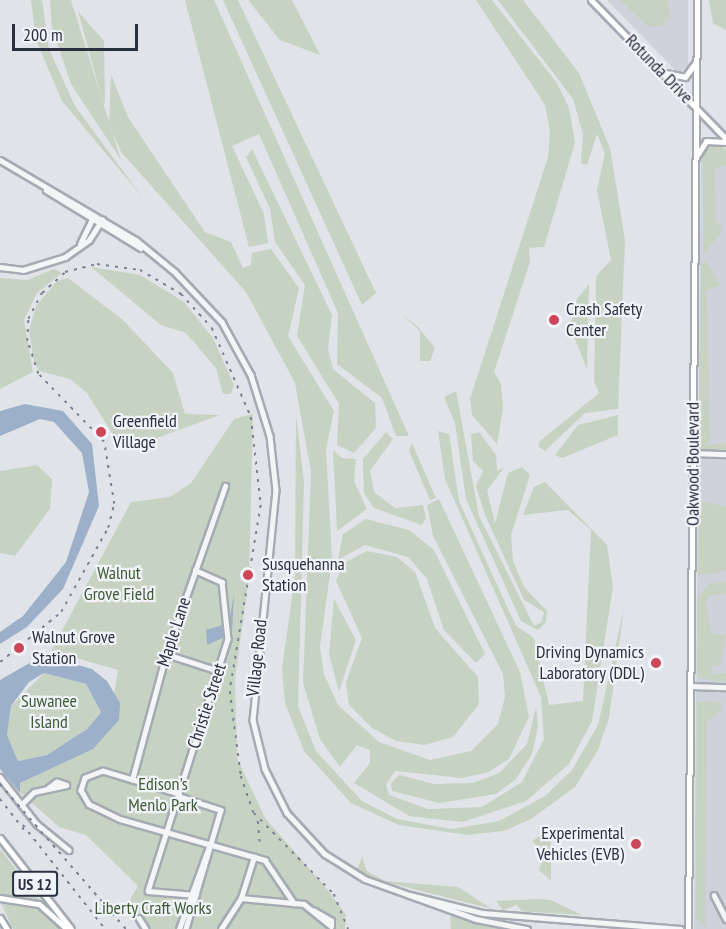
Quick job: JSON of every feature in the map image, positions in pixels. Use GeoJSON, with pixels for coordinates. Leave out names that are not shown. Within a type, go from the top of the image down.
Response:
{"type":"FeatureCollection","features":[{"type":"Feature","properties":{"kind":"main road","name":"Rotunda Drive"},"geometry":{"type":"LineString","coordinates":[[591,0],[726,141]]}},
{"type":"Feature","properties":{"kind":"main road","name":"Oakwood Boulevard"},"geometry":{"type":"LineString","coordinates":[[688,929],[697,0]]}},
{"type":"Feature","properties":{"kind":"main road"},"geometry":{"type":"LineString","coordinates":[[661,71],[682,78],[697,60]]}},
{"type":"Feature","properties":{"kind":"main road"},"geometry":{"type":"LineString","coordinates":[[696,161],[706,141],[726,141]]}},
{"type":"Feature","properties":{"kind":"main road","name":"US 12"},"geometry":{"type":"LineString","coordinates":[[0,838],[69,929]]}},
{"type":"Feature","properties":{"kind":"main road"},"geometry":{"type":"LineString","coordinates":[[0,898],[39,904],[69,929]]}},
{"type":"Feature","properties":{"kind":"main road","name":"US 12"},"geometry":{"type":"LineString","coordinates":[[0,918],[7,929]]}},
{"type":"Feature","properties":{"kind":"street","name":"Village Road"},"geometry":{"type":"LineString","coordinates":[[0,160],[144,248],[185,280],[222,322],[251,375],[270,436],[275,508],[252,700],[256,739],[269,778],[292,820],[325,854],[357,875],[486,922],[527,929]]}},
{"type":"Feature","properties":{"kind":"street"},"geometry":{"type":"LineString","coordinates":[[80,244],[93,218]]}},
{"type":"Feature","properties":{"kind":"street"},"geometry":{"type":"LineString","coordinates":[[0,267],[46,265],[80,244],[100,222]]}},
{"type":"Feature","properties":{"kind":"street"},"geometry":{"type":"LineString","coordinates":[[693,453],[726,454]]}},
{"type":"Feature","properties":{"kind":"street","name":"Maple Lane"},"geometry":{"type":"LineString","coordinates":[[132,780],[166,654],[225,486]]}},
{"type":"Feature","properties":{"kind":"street","name":"Christie Street"},"geometry":{"type":"LineString","coordinates":[[194,894],[148,891],[228,639],[222,582],[195,570]]}},
{"type":"Feature","properties":{"kind":"street"},"geometry":{"type":"LineString","coordinates":[[166,654],[219,671]]}},
{"type":"Feature","properties":{"kind":"street"},"geometry":{"type":"LineString","coordinates":[[691,686],[726,687]]}},
{"type":"Feature","properties":{"kind":"street"},"geometry":{"type":"LineString","coordinates":[[180,929],[194,894],[210,844],[222,810],[132,780],[94,772],[85,778],[81,793],[89,804],[120,819],[168,830],[210,844],[254,857],[268,863],[294,903]]}},
{"type":"Feature","properties":{"kind":"street"},"geometry":{"type":"LineString","coordinates":[[0,777],[21,805],[69,850]]}},
{"type":"Feature","properties":{"kind":"street"},"geometry":{"type":"LineString","coordinates":[[21,805],[34,792],[49,788]]}},
{"type":"Feature","properties":{"kind":"street"},"geometry":{"type":"LineString","coordinates":[[221,929],[241,898],[254,857]]}},
{"type":"Feature","properties":{"kind":"street"},"geometry":{"type":"LineString","coordinates":[[186,929],[194,894]]}},
{"type":"Feature","properties":{"kind":"street","name":"Village Road"},"geometry":{"type":"LineString","coordinates":[[409,895],[483,913],[680,929]]}},
{"type":"Feature","properties":{"kind":"street"},"geometry":{"type":"LineString","coordinates":[[714,895],[726,920]]}},
{"type":"Feature","properties":{"kind":"street"},"geometry":{"type":"LineString","coordinates":[[241,898],[294,903],[314,910]]}},
{"type":"Feature","properties":{"kind":"street"},"geometry":{"type":"LineString","coordinates":[[139,918],[146,929]]}},
{"type":"Feature","properties":{"kind":"shaded area"},"geometry":{"type":"Polygon","coordinates":[[[607,0],[688,0],[688,67],[678,73],[607,0]]]}},
{"type":"Feature","properties":{"kind":"shaded area"},"geometry":{"type":"Polygon","coordinates":[[[718,142],[726,150],[726,929],[694,929],[701,153],[718,142]]]}},
{"type":"Feature","properties":{"kind":"green space"},"geometry":{"type":"Polygon","coordinates":[[[31,0],[42,0],[49,49],[75,106],[143,198],[62,101],[36,40],[31,0]]]}},
{"type":"Feature","properties":{"kind":"green space"},"geometry":{"type":"Polygon","coordinates":[[[50,0],[71,0],[121,160],[71,84],[52,27],[50,0]]]}},
{"type":"Feature","properties":{"kind":"green space"},"geometry":{"type":"Polygon","coordinates":[[[185,0],[214,0],[409,436],[396,436],[382,398],[337,364],[338,313],[259,134],[232,146],[264,214],[268,243],[249,247],[185,0]]]}},
{"type":"Feature","properties":{"kind":"green space"},"geometry":{"type":"Polygon","coordinates":[[[223,0],[238,0],[376,293],[362,305],[223,0]]]}},
{"type":"Feature","properties":{"kind":"green space"},"geometry":{"type":"Polygon","coordinates":[[[248,0],[292,0],[320,55],[280,40],[248,0]]]}},
{"type":"Feature","properties":{"kind":"green space"},"geometry":{"type":"Polygon","coordinates":[[[476,0],[492,0],[557,83],[569,108],[575,143],[544,247],[529,248],[530,262],[494,372],[501,384],[503,408],[497,444],[472,415],[470,399],[548,157],[550,132],[545,105],[476,0]]]}},
{"type":"Feature","properties":{"kind":"green space"},"geometry":{"type":"Polygon","coordinates":[[[498,0],[523,0],[579,73],[610,148],[625,240],[618,409],[585,413],[545,451],[538,446],[540,441],[599,393],[594,381],[596,276],[611,260],[597,190],[605,153],[597,134],[587,165],[581,163],[583,134],[573,99],[498,0]]]}},
{"type":"Feature","properties":{"kind":"green space"},"geometry":{"type":"Polygon","coordinates":[[[619,0],[668,0],[670,17],[662,26],[649,27],[619,0]]]}},
{"type":"Feature","properties":{"kind":"green space"},"geometry":{"type":"Polygon","coordinates":[[[709,0],[726,0],[726,30],[713,23],[709,0]]]}},
{"type":"Feature","properties":{"kind":"green space"},"geometry":{"type":"Polygon","coordinates":[[[78,11],[104,41],[105,103],[103,103],[78,11]]]}},
{"type":"Feature","properties":{"kind":"green space"},"geometry":{"type":"Polygon","coordinates":[[[111,74],[128,117],[205,232],[231,242],[243,268],[251,265],[252,253],[271,249],[299,288],[288,336],[334,411],[326,449],[332,559],[320,647],[324,674],[338,705],[379,742],[430,760],[471,751],[498,724],[505,697],[503,674],[433,536],[427,505],[439,499],[520,672],[529,717],[509,759],[489,772],[462,778],[395,771],[386,785],[389,795],[428,809],[482,807],[522,782],[544,739],[541,697],[445,479],[438,431],[449,434],[459,501],[516,626],[534,638],[549,705],[583,701],[591,530],[568,510],[523,515],[534,487],[545,482],[607,545],[613,587],[592,721],[569,764],[526,801],[463,822],[409,816],[354,783],[370,763],[370,750],[357,745],[340,767],[320,739],[303,683],[311,472],[295,383],[246,292],[121,152],[109,125],[111,74]]]}},
{"type":"Feature","properties":{"kind":"green space"},"geometry":{"type":"Polygon","coordinates":[[[718,142],[726,150],[726,166],[715,168],[716,220],[723,229],[704,255],[702,152],[707,143],[718,142]]]}},
{"type":"Feature","properties":{"kind":"green space"},"geometry":{"type":"Polygon","coordinates":[[[252,149],[332,315],[328,349],[333,369],[375,403],[376,428],[354,453],[337,445],[339,404],[297,336],[305,285],[275,242],[270,209],[246,157],[252,149]]]}},
{"type":"Feature","properties":{"kind":"green space"},"geometry":{"type":"Polygon","coordinates":[[[706,261],[721,286],[707,290],[710,441],[706,445],[726,443],[726,450],[699,449],[701,266],[706,261]]]}},
{"type":"Feature","properties":{"kind":"green space"},"geometry":{"type":"Polygon","coordinates":[[[91,267],[140,275],[184,302],[213,338],[234,385],[231,394],[223,394],[216,368],[186,333],[161,325],[91,267]]]}},
{"type":"Feature","properties":{"kind":"green space"},"geometry":{"type":"Polygon","coordinates":[[[54,269],[62,273],[37,293],[24,320],[33,372],[0,389],[0,278],[27,280],[54,269]]]}},
{"type":"Feature","properties":{"kind":"green space"},"geometry":{"type":"Polygon","coordinates":[[[68,278],[123,320],[173,373],[185,414],[220,415],[129,448],[118,443],[87,393],[70,379],[39,371],[34,361],[29,331],[36,306],[57,281],[68,278]]]}},
{"type":"Feature","properties":{"kind":"green space"},"geometry":{"type":"Polygon","coordinates":[[[589,284],[587,369],[570,327],[577,299],[589,284]]]}},
{"type":"Feature","properties":{"kind":"green space"},"geometry":{"type":"Polygon","coordinates":[[[399,312],[418,327],[435,348],[430,361],[420,361],[420,331],[399,312]]]}},
{"type":"Feature","properties":{"kind":"green space"},"geometry":{"type":"Polygon","coordinates":[[[456,391],[479,516],[534,626],[542,622],[544,612],[524,600],[485,515],[476,486],[483,471],[473,461],[471,434],[479,432],[496,455],[497,471],[504,468],[487,490],[495,523],[508,473],[522,467],[530,475],[511,535],[513,561],[524,587],[547,611],[546,622],[538,630],[521,621],[466,499],[455,423],[444,397],[456,391]]]}},
{"type":"Feature","properties":{"kind":"green space"},"geometry":{"type":"Polygon","coordinates":[[[253,414],[249,576],[235,679],[237,758],[265,818],[327,889],[346,915],[345,929],[144,929],[125,908],[138,886],[86,835],[59,827],[14,787],[107,734],[118,670],[51,651],[131,502],[170,497],[191,483],[234,419],[253,414]]]}},
{"type":"Feature","properties":{"kind":"green space"},"geometry":{"type":"Polygon","coordinates":[[[296,414],[304,482],[298,706],[316,751],[362,801],[397,819],[451,829],[499,821],[545,796],[572,770],[598,725],[624,608],[609,718],[598,750],[575,787],[531,819],[504,831],[467,835],[399,825],[351,803],[304,751],[285,703],[282,669],[295,575],[296,414]]]}},
{"type":"Feature","properties":{"kind":"green space"},"geometry":{"type":"Polygon","coordinates":[[[618,415],[618,435],[562,458],[555,455],[578,425],[618,415]]]}},
{"type":"Feature","properties":{"kind":"green space"},"geometry":{"type":"Polygon","coordinates":[[[386,432],[393,439],[370,471],[374,492],[395,508],[423,505],[426,518],[422,525],[374,508],[364,493],[363,459],[386,432]]]}},
{"type":"Feature","properties":{"kind":"green space"},"geometry":{"type":"Polygon","coordinates":[[[412,443],[436,498],[430,500],[409,451],[412,443]]]}},
{"type":"Feature","properties":{"kind":"green space"},"geometry":{"type":"Polygon","coordinates":[[[333,450],[342,458],[356,459],[354,481],[367,509],[337,531],[333,450]]]}},
{"type":"Feature","properties":{"kind":"green space"},"geometry":{"type":"Polygon","coordinates":[[[37,465],[52,479],[50,509],[15,556],[0,553],[0,471],[37,465]]]}},
{"type":"Feature","properties":{"kind":"green space"},"geometry":{"type":"Polygon","coordinates":[[[699,500],[726,507],[726,570],[714,574],[698,575],[699,500]]]}},
{"type":"Feature","properties":{"kind":"green space"},"geometry":{"type":"Polygon","coordinates":[[[366,519],[409,530],[434,550],[485,654],[476,663],[444,630],[427,579],[408,557],[365,545],[338,560],[343,534],[366,519]]]}},
{"type":"Feature","properties":{"kind":"green space"},"geometry":{"type":"Polygon","coordinates":[[[367,551],[397,557],[415,572],[435,628],[478,677],[479,704],[453,737],[424,745],[396,741],[372,728],[349,705],[346,682],[362,638],[336,581],[344,563],[367,551]]]}},
{"type":"Feature","properties":{"kind":"green space"},"geometry":{"type":"Polygon","coordinates":[[[726,582],[726,594],[708,596],[706,602],[711,634],[726,634],[720,665],[712,666],[713,674],[726,673],[726,681],[713,681],[697,676],[697,598],[709,584],[726,582]]]}},
{"type":"Feature","properties":{"kind":"green space"},"geometry":{"type":"Polygon","coordinates":[[[334,599],[356,640],[339,692],[329,654],[334,599]]]}},
{"type":"Feature","properties":{"kind":"green space","name":"Suwanee Island"},"geometry":{"type":"Polygon","coordinates":[[[44,673],[86,684],[101,711],[87,729],[47,755],[18,761],[7,735],[11,706],[44,673]]]}},
{"type":"Feature","properties":{"kind":"green space"},"geometry":{"type":"Polygon","coordinates":[[[697,701],[722,702],[721,711],[707,721],[705,926],[696,920],[697,701]]]}},
{"type":"Feature","properties":{"kind":"green space"},"geometry":{"type":"Polygon","coordinates":[[[536,707],[538,727],[532,754],[516,779],[496,794],[439,803],[392,791],[391,783],[399,775],[434,784],[473,783],[499,773],[527,744],[536,707]]]}},
{"type":"Feature","properties":{"kind":"green space"},"geometry":{"type":"Polygon","coordinates":[[[551,829],[550,880],[539,870],[545,854],[532,841],[551,829]]]}},
{"type":"Feature","properties":{"kind":"green space"},"geometry":{"type":"Polygon","coordinates":[[[0,849],[42,903],[0,896],[0,849]]]}},
{"type":"Feature","properties":{"kind":"green space"},"geometry":{"type":"Polygon","coordinates":[[[362,857],[367,871],[385,881],[458,887],[492,909],[378,880],[357,869],[362,857]]]}},
{"type":"Feature","properties":{"kind":"green space"},"geometry":{"type":"Polygon","coordinates":[[[551,900],[582,915],[514,911],[522,911],[517,905],[503,910],[496,901],[551,900]]]}},
{"type":"Feature","properties":{"kind":"green space"},"geometry":{"type":"Polygon","coordinates":[[[0,901],[36,906],[60,929],[13,929],[0,901]]]}},
{"type":"Feature","properties":{"kind":"green space"},"geometry":{"type":"Polygon","coordinates":[[[456,915],[506,929],[451,929],[450,917],[456,915]]]}},
{"type":"Feature","properties":{"kind":"water"},"geometry":{"type":"Polygon","coordinates":[[[25,404],[63,411],[92,444],[99,506],[63,589],[27,627],[0,644],[0,632],[23,616],[66,562],[89,492],[82,453],[54,422],[40,419],[0,436],[0,411],[25,404]]]}},
{"type":"Feature","properties":{"kind":"water"},"geometry":{"type":"Polygon","coordinates":[[[234,593],[232,634],[207,645],[206,630],[229,623],[234,593]]]}},
{"type":"Feature","properties":{"kind":"water"},"geometry":{"type":"Polygon","coordinates":[[[53,658],[92,669],[107,681],[120,703],[119,720],[93,749],[20,783],[20,793],[0,769],[0,680],[33,661],[53,658]],[[44,673],[29,682],[11,706],[7,735],[18,761],[47,755],[87,729],[101,712],[86,684],[44,673]]]}},
{"type":"Feature","properties":{"kind":"railway"},"geometry":{"type":"LineString","coordinates":[[0,662],[61,612],[108,528],[114,504],[104,442],[38,374],[27,341],[28,319],[42,293],[65,272],[97,264],[140,270],[181,294],[212,328],[251,417],[261,505],[230,691],[241,776],[254,813],[334,894],[348,929]]}},
{"type":"Feature","properties":{"kind":"railway"},"geometry":{"type":"LineString","coordinates":[[0,784],[126,929]]}},
{"type":"Feature","properties":{"kind":"railway"},"geometry":{"type":"LineString","coordinates":[[0,799],[26,832]]}},
{"type":"Feature","properties":{"kind":"railway"},"geometry":{"type":"LineString","coordinates":[[258,821],[260,842]]}},
{"type":"Feature","properties":{"kind":"railway"},"geometry":{"type":"LineString","coordinates":[[23,825],[105,929]]}},
{"type":"Feature","properties":{"kind":"place","name":"Crash Safety Center"},"geometry":{"type":"Point","coordinates":[554,320]}},
{"type":"Feature","properties":{"kind":"place","name":"Greenfield Village"},"geometry":{"type":"Point","coordinates":[101,432]}},
{"type":"Feature","properties":{"kind":"place","name":"Susquehanna Station"},"geometry":{"type":"Point","coordinates":[248,575]}},
{"type":"Feature","properties":{"kind":"place","name":"Walnut Grove Station"},"geometry":{"type":"Point","coordinates":[19,648]}},
{"type":"Feature","properties":{"kind":"place","name":"Driving Dynamics Laboratory (DDL)"},"geometry":{"type":"Point","coordinates":[656,663]}},
{"type":"Feature","properties":{"kind":"place","name":"Experimental Vehicles (EVB)"},"geometry":{"type":"Point","coordinates":[636,844]}},
{"type":"Feature","properties":{"kind":"park label","name":"Walnut Grove Field"},"geometry":{"type":"Point","coordinates":[119,584]}},
{"type":"Feature","properties":{"kind":"park label","name":"Edison's Menlo Park"},"geometry":{"type":"Point","coordinates":[163,795]}},
{"type":"Feature","properties":{"kind":"park label","name":"Liberty Craft Works"},"geometry":{"type":"Point","coordinates":[153,908]}}]}
